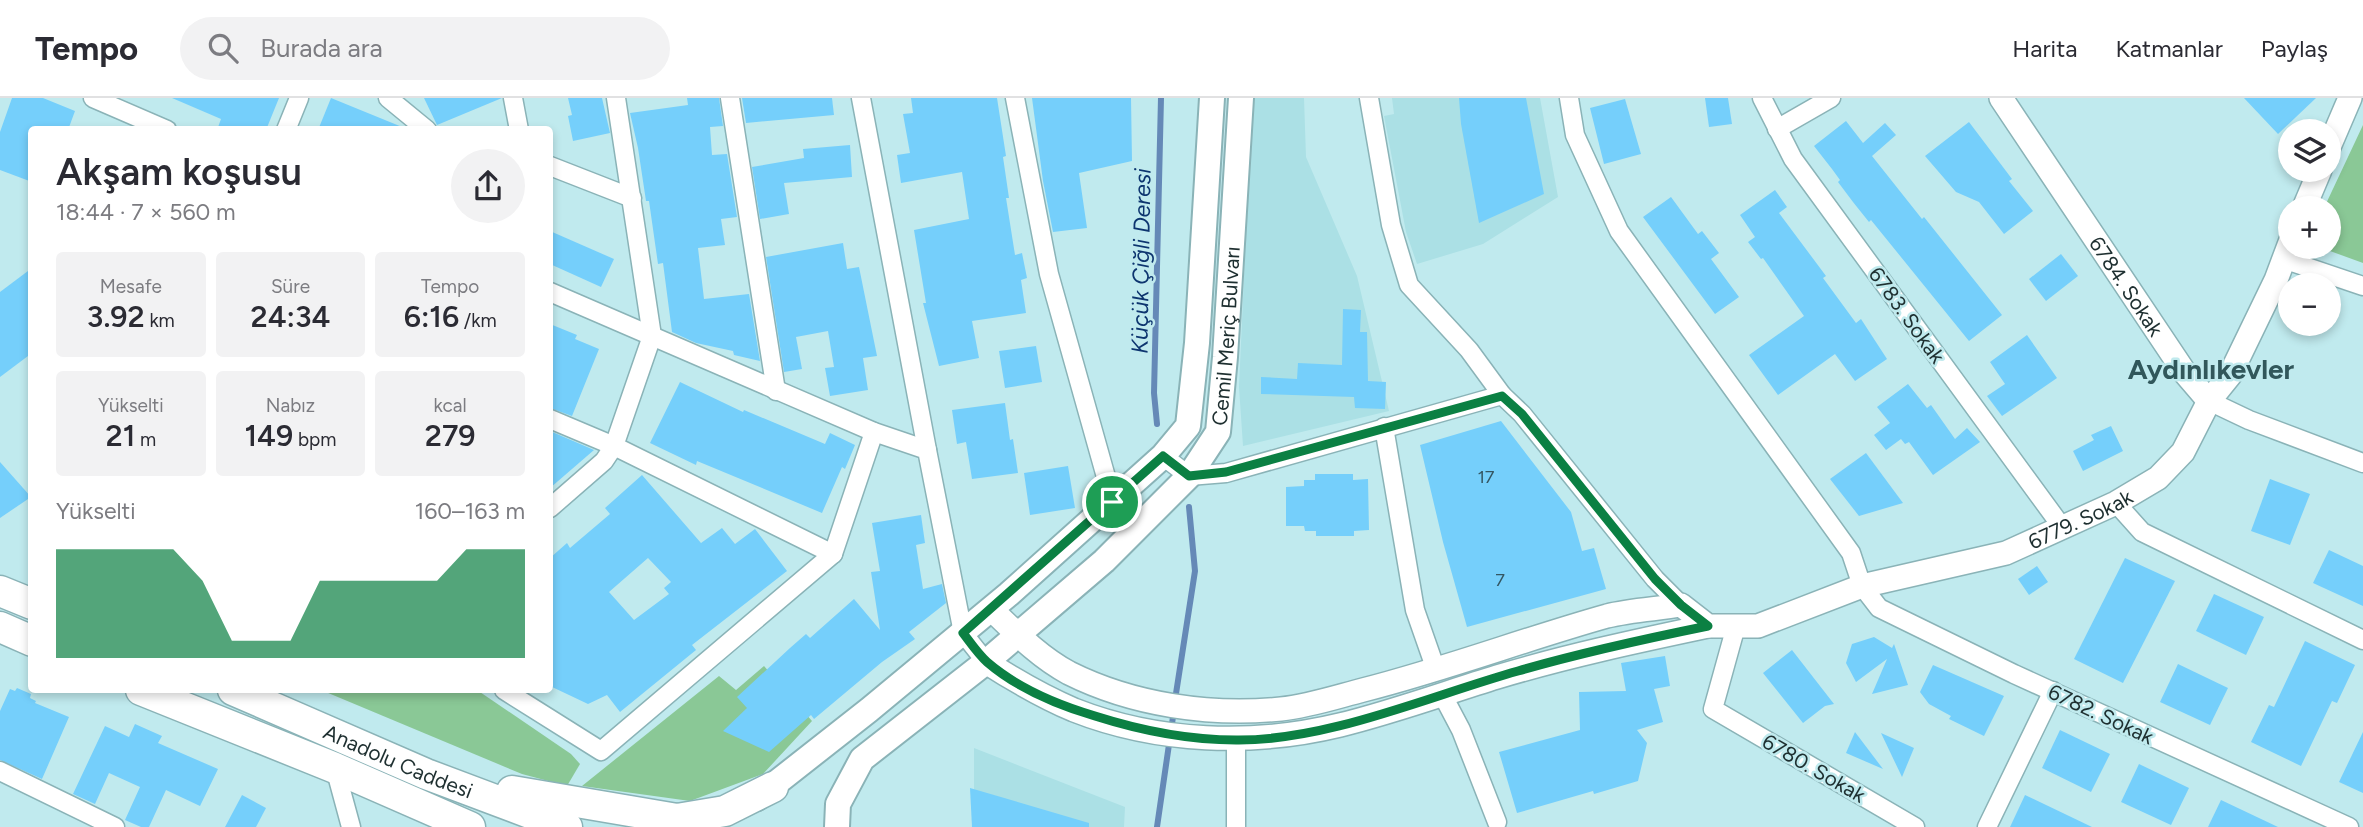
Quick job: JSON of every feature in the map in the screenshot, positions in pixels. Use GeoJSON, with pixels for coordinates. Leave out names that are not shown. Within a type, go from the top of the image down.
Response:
{"type":"FeatureCollection","features":[{"type":"Feature","properties":{"kind":"highway"},"geometry":{"type":"LineString","coordinates":[[0,591],[28,602]]}},
{"type":"Feature","properties":{"kind":"highway"},"geometry":{"type":"LineString","coordinates":[[0,627],[28,639]]}},
{"type":"Feature","properties":{"kind":"highway","name":"Anadolu Caddesi"},"geometry":{"type":"LineString","coordinates":[[148,693],[335,768],[470,827]]}},
{"type":"Feature","properties":{"kind":"highway","name":"Anadolu Caddesi"},"geometry":{"type":"LineString","coordinates":[[240,693],[426,774],[567,827]]}},
{"type":"Feature","properties":{"kind":"highway"},"geometry":{"type":"LineString","coordinates":[[426,774],[579,804],[677,819],[725,811],[773,787]]}},
{"type":"Feature","properties":{"kind":"main road","name":"Cemil Meriç Bulvarı"},"geometry":{"type":"LineString","coordinates":[[713,827],[773,787],[963,633],[1163,456],[1188,426],[1197,343],[1212,98]]}},
{"type":"Feature","properties":{"kind":"main road","name":"Cemil Meriç Bulvarı"},"geometry":{"type":"LineString","coordinates":[[837,827],[838,804],[862,759],[986,662],[1104,561],[1189,476],[1218,432],[1241,98]]}},
{"type":"Feature","properties":{"kind":"street"},"geometry":{"type":"LineString","coordinates":[[93,98],[158,126]]}},
{"type":"Feature","properties":{"kind":"street"},"geometry":{"type":"LineString","coordinates":[[288,126],[299,98]]}},
{"type":"Feature","properties":{"kind":"street"},"geometry":{"type":"LineString","coordinates":[[388,98],[422,126]]}},
{"type":"Feature","properties":{"kind":"street"},"geometry":{"type":"LineString","coordinates":[[513,98],[518,126]]}},
{"type":"Feature","properties":{"kind":"street"},"geometry":{"type":"LineString","coordinates":[[553,505],[604,461],[614,446],[652,336],[616,98]]}},
{"type":"Feature","properties":{"kind":"street"},"geometry":{"type":"LineString","coordinates":[[730,98],[776,391]]}},
{"type":"Feature","properties":{"kind":"street"},"geometry":{"type":"LineString","coordinates":[[861,98],[963,633],[986,662]]}},
{"type":"Feature","properties":{"kind":"street"},"geometry":{"type":"LineString","coordinates":[[1015,98],[1049,274],[1112,502]]}},
{"type":"Feature","properties":{"kind":"street"},"geometry":{"type":"LineString","coordinates":[[1369,98],[1391,225],[1409,285],[1469,350],[1502,396],[1522,414],[1647,569],[1681,605],[1708,626]]}},
{"type":"Feature","properties":{"kind":"street"},"geometry":{"type":"LineString","coordinates":[[1569,98],[1576,135],[1619,231],[1852,553],[1862,586]]}},
{"type":"Feature","properties":{"kind":"street","name":"6783. Sokak"},"geometry":{"type":"LineString","coordinates":[[1762,98],[1793,159],[2062,527]]}},
{"type":"Feature","properties":{"kind":"street"},"geometry":{"type":"LineString","coordinates":[[1777,129],[1831,98]]}},
{"type":"Feature","properties":{"kind":"street","name":"6784. Sokak"},"geometry":{"type":"LineString","coordinates":[[2001,98],[2185,373],[2209,401],[2249,420],[2363,463]]}},
{"type":"Feature","properties":{"kind":"street"},"geometry":{"type":"LineString","coordinates":[[2341,119],[2350,98]]}},
{"type":"Feature","properties":{"kind":"street"},"geometry":{"type":"LineString","coordinates":[[553,167],[632,198]]}},
{"type":"Feature","properties":{"kind":"street","name":"6779. Sokak"},"geometry":{"type":"LineString","coordinates":[[986,662],[1019,683],[1076,710],[1138,728],[1236,740],[1291,735],[1340,725],[1520,670],[1636,641],[1708,626],[1758,626],[1862,586],[2006,553],[2116,503],[2158,478],[2183,452],[2209,401],[2230,375],[2284,259]]}},
{"type":"Feature","properties":{"kind":"street"},"geometry":{"type":"LineString","coordinates":[[2306,259],[2363,286]]}},
{"type":"Feature","properties":{"kind":"street"},"geometry":{"type":"LineString","coordinates":[[553,293],[776,391],[874,432],[927,450]]}},
{"type":"Feature","properties":{"kind":"street"},"geometry":{"type":"LineString","coordinates":[[1163,456],[1189,476],[1226,472],[1502,396]]}},
{"type":"Feature","properties":{"kind":"street"},"geometry":{"type":"LineString","coordinates":[[553,420],[614,446],[833,554]]}},
{"type":"Feature","properties":{"kind":"street"},"geometry":{"type":"LineString","coordinates":[[1384,427],[1415,610],[1436,670]]}},
{"type":"Feature","properties":{"kind":"street"},"geometry":{"type":"LineString","coordinates":[[509,693],[601,751],[833,554],[874,432]]}},
{"type":"Feature","properties":{"kind":"street"},"geometry":{"type":"LineString","coordinates":[[2116,503],[2142,532],[2363,639]]}},
{"type":"Feature","properties":{"kind":"street","name":"6782. Sokak"},"geometry":{"type":"LineString","coordinates":[[1862,586],[1879,608],[2349,827]]}},
{"type":"Feature","properties":{"kind":"street"},"geometry":{"type":"LineString","coordinates":[[991,609],[1016,634],[1068,672],[1143,699],[1245,712],[1284,709],[1436,670],[1610,615],[1681,605]]}},
{"type":"Feature","properties":{"kind":"street","name":"6780. Sokak"},"geometry":{"type":"LineString","coordinates":[[1736,626],[1713,709],[1915,827]]}},
{"type":"Feature","properties":{"kind":"street"},"geometry":{"type":"LineString","coordinates":[[1987,827],[2053,691]]}},
{"type":"Feature","properties":{"kind":"street"},"geometry":{"type":"LineString","coordinates":[[1442,694],[1461,730],[1497,822]]}},
{"type":"Feature","properties":{"kind":"street"},"geometry":{"type":"LineString","coordinates":[[1236,740],[1236,827]]}},
{"type":"Feature","properties":{"kind":"street"},"geometry":{"type":"LineString","coordinates":[[335,768],[351,827]]}},
{"type":"Feature","properties":{"kind":"street"},"geometry":{"type":"LineString","coordinates":[[0,771],[115,827]]}},
{"type":"Feature","properties":{"kind":"shaded area"},"geometry":{"type":"Polygon","coordinates":[[[1252,98],[1304,98],[1306,157],[1357,276],[1389,411],[1243,446],[1239,387],[1252,98]]]}},
{"type":"Feature","properties":{"kind":"shaded area"},"geometry":{"type":"Polygon","coordinates":[[[1392,98],[1540,98],[1558,197],[1483,244],[1417,264],[1406,232],[1384,116],[1394,114],[1392,98]]]}},
{"type":"Feature","properties":{"kind":"shaded area"},"geometry":{"type":"Polygon","coordinates":[[[974,748],[1125,807],[1124,827],[974,827],[974,748]]]}},
{"type":"Feature","properties":{"kind":"green space"},"geometry":{"type":"Polygon","coordinates":[[[2363,125],[2363,263],[2341,255],[2341,196],[2330,196],[2336,182],[2341,182],[2341,172],[2363,125]]]}},
{"type":"Feature","properties":{"kind":"green space"},"geometry":{"type":"Polygon","coordinates":[[[764,666],[812,721],[763,774],[690,801],[582,786],[719,676],[736,690],[764,666]]]}},
{"type":"Feature","properties":{"kind":"green space"},"geometry":{"type":"Polygon","coordinates":[[[328,693],[481,693],[571,754],[580,764],[567,786],[522,774],[328,693]]]}},
{"type":"Feature","properties":{"kind":"building"},"geometry":{"type":"Polygon","coordinates":[[[12,98],[43,98],[75,111],[69,126],[28,126],[28,180],[0,170],[0,132],[12,98]]]}},
{"type":"Feature","properties":{"kind":"building"},"geometry":{"type":"Polygon","coordinates":[[[172,98],[279,98],[268,126],[218,126],[221,119],[172,98]]]}},
{"type":"Feature","properties":{"kind":"building"},"geometry":{"type":"Polygon","coordinates":[[[331,98],[400,126],[320,126],[331,98]]]}},
{"type":"Feature","properties":{"kind":"building"},"geometry":{"type":"Polygon","coordinates":[[[424,98],[502,98],[437,125],[424,98]]]}},
{"type":"Feature","properties":{"kind":"building"},"geometry":{"type":"Polygon","coordinates":[[[568,98],[602,98],[610,133],[573,141],[568,98]]]}},
{"type":"Feature","properties":{"kind":"building"},"geometry":{"type":"Polygon","coordinates":[[[687,98],[719,98],[723,126],[710,127],[712,155],[727,154],[737,217],[721,219],[725,245],[698,248],[704,299],[749,294],[760,361],[734,355],[733,351],[696,343],[672,332],[663,263],[658,264],[649,201],[646,201],[630,113],[688,105],[687,98]]]}},
{"type":"Feature","properties":{"kind":"building"},"geometry":{"type":"Polygon","coordinates":[[[742,98],[832,98],[834,115],[746,123],[742,98]]]}},
{"type":"Feature","properties":{"kind":"building"},"geometry":{"type":"Polygon","coordinates":[[[911,98],[997,98],[1006,156],[1003,157],[1009,198],[1006,198],[1015,255],[1022,253],[1027,278],[1021,280],[1026,313],[972,321],[979,358],[939,366],[923,303],[926,303],[914,230],[969,219],[962,172],[901,183],[897,155],[910,153],[903,114],[913,113],[911,98]]]}},
{"type":"Feature","properties":{"kind":"building"},"geometry":{"type":"Polygon","coordinates":[[[1032,98],[1131,98],[1132,161],[1079,173],[1087,228],[1053,232],[1032,98]]]}},
{"type":"Feature","properties":{"kind":"building"},"geometry":{"type":"Polygon","coordinates":[[[1459,98],[1526,98],[1544,194],[1479,223],[1461,124],[1459,98]]]}},
{"type":"Feature","properties":{"kind":"building"},"geometry":{"type":"Polygon","coordinates":[[[1705,98],[1728,98],[1732,124],[1709,127],[1705,98]]]}},
{"type":"Feature","properties":{"kind":"building"},"geometry":{"type":"Polygon","coordinates":[[[2244,98],[2316,98],[2294,119],[2278,119],[2278,134],[2244,98]]]}},
{"type":"Feature","properties":{"kind":"building"},"geometry":{"type":"Polygon","coordinates":[[[1625,99],[1641,154],[1604,164],[1590,108],[1625,99]]]}},
{"type":"Feature","properties":{"kind":"building"},"geometry":{"type":"Polygon","coordinates":[[[1846,121],[1863,143],[1885,123],[1896,135],[1872,156],[2002,315],[1969,341],[1871,220],[1869,222],[1853,202],[1814,146],[1846,121]]]}},
{"type":"Feature","properties":{"kind":"building"},"geometry":{"type":"Polygon","coordinates":[[[1969,122],[2033,211],[2004,234],[1979,202],[1956,192],[1925,156],[1969,122]]]}},
{"type":"Feature","properties":{"kind":"building"},"geometry":{"type":"Polygon","coordinates":[[[850,145],[852,177],[784,183],[789,214],[760,219],[752,167],[804,158],[803,149],[850,145]]]}},
{"type":"Feature","properties":{"kind":"building"},"geometry":{"type":"Polygon","coordinates":[[[1775,190],[1787,207],[1779,213],[1826,276],[1823,278],[1856,323],[1861,319],[1887,359],[1855,381],[1835,354],[1778,395],[1749,355],[1804,316],[1763,258],[1761,259],[1748,242],[1755,237],[1740,215],[1775,190]]]}},
{"type":"Feature","properties":{"kind":"building"},"geometry":{"type":"Polygon","coordinates":[[[1671,197],[1698,234],[1702,231],[1719,253],[1711,259],[1739,297],[1715,314],[1643,217],[1671,197]]]}},
{"type":"Feature","properties":{"kind":"building"},"geometry":{"type":"Polygon","coordinates":[[[553,232],[614,259],[601,287],[553,265],[553,232]]]}},
{"type":"Feature","properties":{"kind":"building"},"geometry":{"type":"Polygon","coordinates":[[[843,243],[847,269],[859,267],[877,356],[863,358],[868,390],[830,396],[825,368],[834,367],[828,331],[796,337],[802,369],[784,372],[766,257],[843,243]]]}},
{"type":"Feature","properties":{"kind":"building"},"geometry":{"type":"Polygon","coordinates":[[[2061,254],[2078,276],[2046,301],[2029,279],[2061,254]]]}},
{"type":"Feature","properties":{"kind":"building"},"geometry":{"type":"Polygon","coordinates":[[[28,271],[28,356],[0,377],[0,292],[28,271]]]}},
{"type":"Feature","properties":{"kind":"building"},"geometry":{"type":"Polygon","coordinates":[[[1343,309],[1361,310],[1360,332],[1367,332],[1368,381],[1386,382],[1385,409],[1355,408],[1354,397],[1261,394],[1261,377],[1297,379],[1298,363],[1342,365],[1343,309]]]}},
{"type":"Feature","properties":{"kind":"building"},"geometry":{"type":"Polygon","coordinates":[[[553,325],[577,335],[575,339],[599,349],[572,416],[553,409],[553,325]]]}},
{"type":"Feature","properties":{"kind":"building"},"geometry":{"type":"Polygon","coordinates":[[[2027,335],[2057,378],[2002,416],[1987,396],[2005,384],[1990,362],[2027,335]]]}},
{"type":"Feature","properties":{"kind":"building"},"geometry":{"type":"Polygon","coordinates":[[[1036,346],[1042,382],[1005,388],[999,351],[1036,346]]]}},
{"type":"Feature","properties":{"kind":"building"},"geometry":{"type":"Polygon","coordinates":[[[680,382],[743,412],[744,410],[825,444],[830,433],[855,445],[822,513],[697,461],[696,465],[650,443],[680,382]]]}},
{"type":"Feature","properties":{"kind":"building"},"geometry":{"type":"Polygon","coordinates":[[[1908,384],[1927,408],[1931,405],[1955,439],[1967,428],[1980,442],[1933,475],[1909,442],[1905,444],[1901,439],[1886,450],[1874,435],[1890,423],[1877,407],[1908,384]]]}},
{"type":"Feature","properties":{"kind":"building"},"geometry":{"type":"Polygon","coordinates":[[[1005,403],[1018,473],[972,479],[966,442],[957,444],[952,410],[1005,403]]]}},
{"type":"Feature","properties":{"kind":"building"},"geometry":{"type":"Polygon","coordinates":[[[1501,421],[1571,512],[1582,551],[1594,548],[1606,589],[1467,627],[1420,445],[1501,421]]]}},
{"type":"Feature","properties":{"kind":"building"},"geometry":{"type":"Polygon","coordinates":[[[2111,426],[2123,451],[2083,471],[2073,451],[2094,440],[2091,435],[2111,426]]]}},
{"type":"Feature","properties":{"kind":"building"},"geometry":{"type":"Polygon","coordinates":[[[553,432],[594,450],[553,485],[553,432]]]}},
{"type":"Feature","properties":{"kind":"building"},"geometry":{"type":"Polygon","coordinates":[[[1866,453],[1903,503],[1859,516],[1830,479],[1866,453]]]}},
{"type":"Feature","properties":{"kind":"building"},"geometry":{"type":"Polygon","coordinates":[[[0,462],[28,494],[28,499],[0,518],[0,462]]]}},
{"type":"Feature","properties":{"kind":"building"},"geometry":{"type":"Polygon","coordinates":[[[1068,466],[1075,508],[1030,515],[1024,473],[1068,466]]]}},
{"type":"Feature","properties":{"kind":"building"},"geometry":{"type":"Polygon","coordinates":[[[1315,474],[1353,474],[1353,480],[1368,479],[1369,530],[1354,531],[1354,536],[1316,536],[1316,531],[1305,531],[1304,526],[1286,526],[1286,487],[1304,486],[1304,480],[1315,480],[1315,474]]]}},
{"type":"Feature","properties":{"kind":"building"},"geometry":{"type":"Polygon","coordinates":[[[642,475],[701,543],[722,528],[735,544],[755,529],[787,571],[692,645],[696,650],[620,712],[607,695],[588,704],[553,687],[553,555],[567,543],[570,548],[610,514],[605,508],[642,475]],[[648,558],[609,592],[634,620],[669,594],[664,588],[671,582],[648,558]]]}},
{"type":"Feature","properties":{"kind":"building"},"geometry":{"type":"Polygon","coordinates":[[[2270,479],[2310,494],[2290,545],[2251,531],[2270,479]]]}},
{"type":"Feature","properties":{"kind":"building"},"geometry":{"type":"Polygon","coordinates":[[[921,515],[925,543],[916,545],[923,589],[942,584],[946,603],[909,632],[915,639],[882,662],[814,719],[811,715],[769,752],[723,731],[747,708],[737,697],[806,634],[810,638],[854,599],[880,630],[871,572],[880,571],[872,523],[921,515]]]}},
{"type":"Feature","properties":{"kind":"building"},"geometry":{"type":"Polygon","coordinates":[[[2329,550],[2363,566],[2363,606],[2313,583],[2329,550]]]}},
{"type":"Feature","properties":{"kind":"building"},"geometry":{"type":"Polygon","coordinates":[[[2125,558],[2175,581],[2123,683],[2074,659],[2125,558]]]}},
{"type":"Feature","properties":{"kind":"building"},"geometry":{"type":"Polygon","coordinates":[[[2037,566],[2048,582],[2029,595],[2018,579],[2037,566]]]}},
{"type":"Feature","properties":{"kind":"building"},"geometry":{"type":"Polygon","coordinates":[[[2214,594],[2264,617],[2246,655],[2196,631],[2214,594]]]}},
{"type":"Feature","properties":{"kind":"building"},"geometry":{"type":"Polygon","coordinates":[[[1874,637],[1892,648],[1894,644],[1908,685],[1872,694],[1887,659],[1856,682],[1846,663],[1852,644],[1874,637]]]}},
{"type":"Feature","properties":{"kind":"building"},"geometry":{"type":"Polygon","coordinates":[[[2305,641],[2355,665],[2337,703],[2332,701],[2301,766],[2251,742],[2269,705],[2274,707],[2305,641]]]}},
{"type":"Feature","properties":{"kind":"building"},"geometry":{"type":"Polygon","coordinates":[[[1792,650],[1834,704],[1825,706],[1803,723],[1763,673],[1792,650]]]}},
{"type":"Feature","properties":{"kind":"building"},"geometry":{"type":"Polygon","coordinates":[[[1665,656],[1670,686],[1654,689],[1663,722],[1637,730],[1647,743],[1638,781],[1517,813],[1499,752],[1580,730],[1579,692],[1626,691],[1621,663],[1665,656]]]}},
{"type":"Feature","properties":{"kind":"building"},"geometry":{"type":"Polygon","coordinates":[[[2178,664],[2228,688],[2210,725],[2160,702],[2178,664]]]}},
{"type":"Feature","properties":{"kind":"building"},"geometry":{"type":"Polygon","coordinates":[[[1933,665],[2004,696],[1984,736],[1949,719],[1951,716],[1929,704],[1920,692],[1933,665]]]}},
{"type":"Feature","properties":{"kind":"building"},"geometry":{"type":"Polygon","coordinates":[[[17,688],[31,694],[30,698],[36,701],[35,703],[69,717],[42,779],[0,760],[0,711],[10,689],[15,691],[17,688]]]}},
{"type":"Feature","properties":{"kind":"building"},"geometry":{"type":"Polygon","coordinates":[[[135,724],[162,736],[158,743],[218,769],[200,806],[166,790],[149,827],[141,827],[125,820],[140,787],[109,773],[95,804],[73,794],[105,726],[129,737],[135,724]]]}},
{"type":"Feature","properties":{"kind":"building"},"geometry":{"type":"Polygon","coordinates":[[[2060,730],[2110,754],[2091,792],[2042,768],[2060,730]]]}},
{"type":"Feature","properties":{"kind":"building"},"geometry":{"type":"Polygon","coordinates":[[[1855,732],[1883,769],[1846,753],[1855,732]]]}},
{"type":"Feature","properties":{"kind":"building"},"geometry":{"type":"Polygon","coordinates":[[[2363,732],[2363,793],[2339,782],[2363,732]]]}},
{"type":"Feature","properties":{"kind":"building"},"geometry":{"type":"Polygon","coordinates":[[[1881,733],[1914,748],[1902,777],[1881,733]]]}},
{"type":"Feature","properties":{"kind":"building"},"geometry":{"type":"Polygon","coordinates":[[[2139,764],[2189,788],[2171,825],[2121,802],[2139,764]]]}},
{"type":"Feature","properties":{"kind":"building"},"geometry":{"type":"Polygon","coordinates":[[[970,788],[1089,823],[1089,827],[972,827],[970,788]]]}},
{"type":"Feature","properties":{"kind":"building"},"geometry":{"type":"Polygon","coordinates":[[[242,795],[266,808],[256,827],[225,827],[242,795]]]}},
{"type":"Feature","properties":{"kind":"building"},"geometry":{"type":"Polygon","coordinates":[[[2025,795],[2092,827],[2010,827],[2025,795]]]}},
{"type":"Feature","properties":{"kind":"building"},"geometry":{"type":"Polygon","coordinates":[[[2221,800],[2278,827],[2208,827],[2221,800]]]}},
{"type":"Feature","properties":{"kind":"waterway","name":"Küçük Çiğli Deresi"},"geometry":{"type":"LineString","coordinates":[[1157,424],[1154,393],[1161,98]]}},
{"type":"Feature","properties":{"kind":"waterway","name":"Küçük Çiğli Deresi"},"geometry":{"type":"LineString","coordinates":[[1175,700],[1195,571],[1189,507]]}},
{"type":"Feature","properties":{"kind":"waterway","name":"Küçük Çiğli Deresi"},"geometry":{"type":"LineString","coordinates":[[1157,827],[1174,710]]}},
{"type":"Feature","properties":{"kind":"district","name":"Aydınlıkevler"},"geometry":{"type":"Point","coordinates":[2211,369]}},
{"type":"Feature","properties":{"kind":"route"},"geometry":{"type":"LineString","coordinates":[[1502,396],[1522,414],[1655,579],[1681,605],[1708,626],[1520,670],[1340,725],[1291,735],[1236,740],[1159,732],[1117,723],[1047,698],[986,662],[963,633],[1112,502],[1163,456],[1189,476],[1226,472],[1502,396]]}}]}
